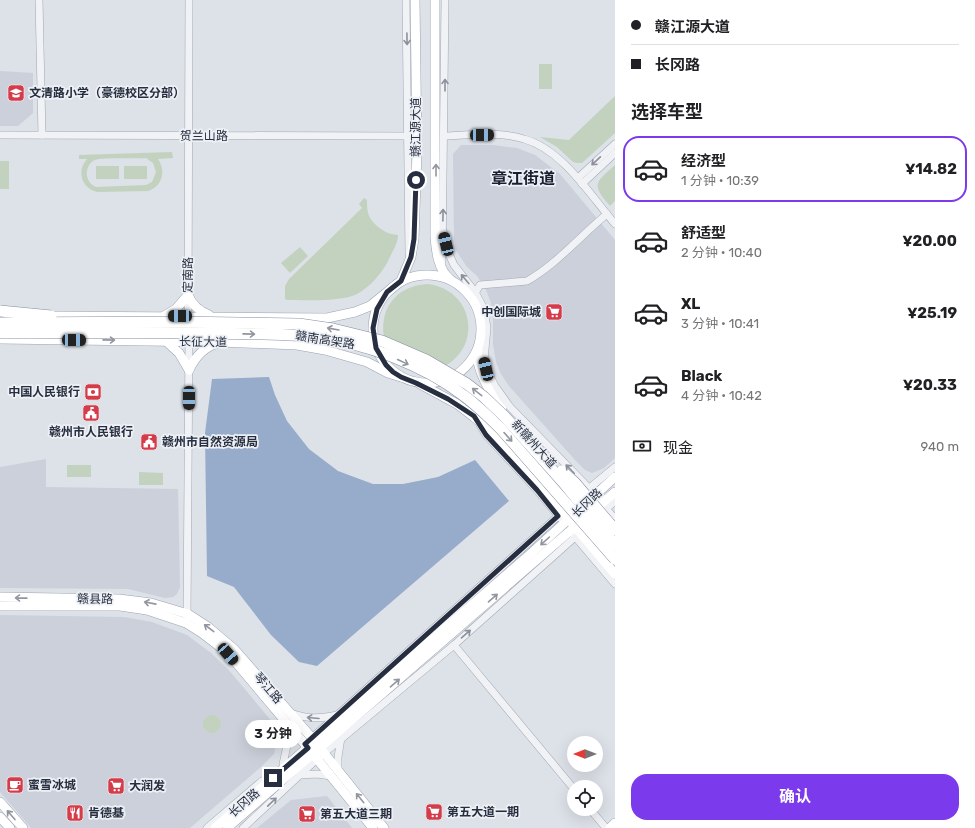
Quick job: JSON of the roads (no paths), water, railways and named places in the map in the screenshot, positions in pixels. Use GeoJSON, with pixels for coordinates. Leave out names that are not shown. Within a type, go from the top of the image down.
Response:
{"type":"FeatureCollection","features":[{"type":"Feature","properties":{"kind":"highway"},"geometry":{"type":"LineString","coordinates":[[0,311],[105,322]]}},
{"type":"Feature","properties":{"kind":"highway","name":"赣南高架路"},"geometry":{"type":"LineString","coordinates":[[0,322],[299,324],[357,334],[382,341],[426,360],[467,384],[484,397],[504,416],[563,482],[615,545]]}},
{"type":"Feature","properties":{"kind":"highway","name":"赣南高架路"},"geometry":{"type":"LineString","coordinates":[[0,333],[185,333],[294,335],[317,337],[366,347],[389,355],[428,374],[463,395],[484,412],[501,430],[562,510],[615,559]]}},
{"type":"Feature","properties":{"kind":"highway"},"geometry":{"type":"LineString","coordinates":[[504,416],[575,483],[615,530]]}},
{"type":"Feature","properties":{"kind":"highway"},"geometry":{"type":"LineString","coordinates":[[562,510],[615,565]]}},
{"type":"Feature","properties":{"kind":"main road","name":"赣江源大道"},"geometry":{"type":"LineString","coordinates":[[387,292],[401,281],[409,265],[414,239],[416,151],[415,0]]}},
{"type":"Feature","properties":{"kind":"main road","name":"赣江源大道"},"geometry":{"type":"LineString","coordinates":[[435,0],[437,253],[445,276],[462,287]]}},
{"type":"Feature","properties":{"kind":"main road"},"geometry":{"type":"LineString","coordinates":[[395,285],[414,276],[424,275],[444,277],[473,295],[480,317],[480,338],[478,349],[473,359],[466,367],[458,374],[438,383],[416,383]]}},
{"type":"Feature","properties":{"kind":"main road"},"geometry":{"type":"LineString","coordinates":[[387,292],[381,300],[375,313],[373,328],[374,338],[376,348],[386,365],[401,377]]}},
{"type":"Feature","properties":{"kind":"main road","name":"长征大道"},"geometry":{"type":"LineString","coordinates":[[0,315],[76,317],[188,316],[305,318],[335,316],[364,310],[387,292]]}},
{"type":"Feature","properties":{"kind":"main road"},"geometry":{"type":"LineString","coordinates":[[163,316],[176,309],[188,295],[192,302],[201,311],[218,317]]}},
{"type":"Feature","properties":{"kind":"main road","name":"新赣州大道"},"geometry":{"type":"LineString","coordinates":[[480,338],[477,353],[479,363],[493,398],[615,538]]}},
{"type":"Feature","properties":{"kind":"main road","name":"长征大道"},"geometry":{"type":"LineString","coordinates":[[0,339],[219,342],[297,345],[325,350],[367,362],[388,373],[416,383]]}},
{"type":"Feature","properties":{"kind":"main road"},"geometry":{"type":"LineString","coordinates":[[166,341],[179,353],[189,370]]}},
{"type":"Feature","properties":{"kind":"main road"},"geometry":{"type":"LineString","coordinates":[[189,370],[195,359],[203,351],[219,342]]}},
{"type":"Feature","properties":{"kind":"main road","name":"新赣州大道"},"geometry":{"type":"LineString","coordinates":[[416,383],[448,399],[474,416],[489,430],[562,510],[567,521],[576,532],[615,574]]}},
{"type":"Feature","properties":{"kind":"main road","name":"长冈路"},"geometry":{"type":"LineString","coordinates":[[227,828],[567,521],[583,500],[592,492],[615,477]]}},
{"type":"Feature","properties":{"kind":"main road","name":"长冈路"},"geometry":{"type":"LineString","coordinates":[[215,828],[576,532],[604,506],[615,492]]}},
{"type":"Feature","properties":{"kind":"main road","name":"赣县路"},"geometry":{"type":"LineString","coordinates":[[0,597],[119,599],[151,603],[187,618]]}},
{"type":"Feature","properties":{"kind":"main road","name":"赣县路"},"geometry":{"type":"LineString","coordinates":[[0,606],[120,606],[187,618]]}},
{"type":"Feature","properties":{"kind":"main road","name":"琴江路"},"geometry":{"type":"LineString","coordinates":[[187,618],[208,627],[234,649],[289,712],[373,828]]}},
{"type":"Feature","properties":{"kind":"main road","name":"琴江路"},"geometry":{"type":"LineString","coordinates":[[187,618],[202,633],[228,654],[288,724],[314,748]]}},
{"type":"Feature","properties":{"kind":"main road","name":"琴江路"},"geometry":{"type":"LineString","coordinates":[[334,773],[384,828]]}},
{"type":"Feature","properties":{"kind":"main road"},"geometry":{"type":"LineString","coordinates":[[0,802],[23,828]]}},
{"type":"Feature","properties":{"kind":"main road"},"geometry":{"type":"LineString","coordinates":[[0,817],[10,828]]}},
{"type":"Feature","properties":{"kind":"main road"},"geometry":{"type":"LineString","coordinates":[[610,828],[615,823]]}},
{"type":"Feature","properties":{"kind":"street"},"geometry":{"type":"LineString","coordinates":[[39,0],[39,71],[42,136]]}},
{"type":"Feature","properties":{"kind":"street","name":"定南路"},"geometry":{"type":"LineString","coordinates":[[187,618],[189,0]]}},
{"type":"Feature","properties":{"kind":"street"},"geometry":{"type":"LineString","coordinates":[[406,0],[409,265]]}},
{"type":"Feature","properties":{"kind":"street"},"geometry":{"type":"LineString","coordinates":[[442,268],[446,0]]}},
{"type":"Feature","properties":{"kind":"street","name":"贺兰山路"},"geometry":{"type":"LineString","coordinates":[[0,135],[408,136]]}},
{"type":"Feature","properties":{"kind":"street"},"geometry":{"type":"LineString","coordinates":[[444,136],[495,135],[524,138],[546,150],[563,162],[615,224]]}},
{"type":"Feature","properties":{"kind":"street"},"geometry":{"type":"LineString","coordinates":[[580,181],[615,144]]}},
{"type":"Feature","properties":{"kind":"street"},"geometry":{"type":"LineString","coordinates":[[580,181],[615,153]]}},
{"type":"Feature","properties":{"kind":"street"},"geometry":{"type":"LineString","coordinates":[[473,295],[480,284],[527,282],[549,266],[607,214]]}},
{"type":"Feature","properties":{"kind":"street"},"geometry":{"type":"LineString","coordinates":[[443,231],[449,254],[454,265],[473,295],[480,301],[486,318],[484,360],[490,379],[502,398],[510,407],[592,492],[615,519]]}},
{"type":"Feature","properties":{"kind":"street"},"geometry":{"type":"LineString","coordinates":[[592,492],[615,467]]}},
{"type":"Feature","properties":{"kind":"street"},"geometry":{"type":"LineString","coordinates":[[244,828],[300,775],[314,748],[337,715],[562,510],[583,500]]}},
{"type":"Feature","properties":{"kind":"street"},"geometry":{"type":"LineString","coordinates":[[604,506],[615,501]]}},
{"type":"Feature","properties":{"kind":"street"},"geometry":{"type":"LineString","coordinates":[[207,828],[283,764],[314,748],[341,738],[454,645],[576,532],[615,584]]}},
{"type":"Feature","properties":{"kind":"street"},"geometry":{"type":"LineString","coordinates":[[454,645],[567,782]]}},
{"type":"Feature","properties":{"kind":"street"},"geometry":{"type":"LineString","coordinates":[[289,712],[300,716],[318,719],[337,715]]}},
{"type":"Feature","properties":{"kind":"street"},"geometry":{"type":"LineString","coordinates":[[283,764],[288,741],[288,724]]}},
{"type":"Feature","properties":{"kind":"street"},"geometry":{"type":"LineString","coordinates":[[300,775],[334,773],[341,738]]}},
{"type":"Feature","properties":{"kind":"street"},"geometry":{"type":"LineString","coordinates":[[596,816],[606,828]]}},
{"type":"Feature","properties":{"kind":"water"},"geometry":{"type":"Polygon","coordinates":[[[269,377],[275,395],[287,421],[309,449],[338,471],[373,484],[403,484],[438,477],[475,460],[509,501],[317,666],[299,662],[271,635],[234,587],[207,576],[205,433],[212,379],[269,377]]]}},
{"type":"Feature","properties":{"kind":"place","name":"文清路小学（豪德校区分部）"},"geometry":{"type":"Point","coordinates":[16,93]}},
{"type":"Feature","properties":{"kind":"place","name":"中创国际城"},"geometry":{"type":"Point","coordinates":[554,312]}},
{"type":"Feature","properties":{"kind":"place","name":"中国人民银行"},"geometry":{"type":"Point","coordinates":[93,392]}},
{"type":"Feature","properties":{"kind":"place","name":"赣州市人民银行"},"geometry":{"type":"Point","coordinates":[91,413]}},
{"type":"Feature","properties":{"kind":"place","name":"赣州市自然资源局"},"geometry":{"type":"Point","coordinates":[149,442]}},
{"type":"Feature","properties":{"kind":"place","name":"蜜雪冰城"},"geometry":{"type":"Point","coordinates":[15,785]}},
{"type":"Feature","properties":{"kind":"place","name":"大润发"},"geometry":{"type":"Point","coordinates":[116,786]}},
{"type":"Feature","properties":{"kind":"place","name":"第五大道一期"},"geometry":{"type":"Point","coordinates":[434,812]}},
{"type":"Feature","properties":{"kind":"place","name":"肯德基"},"geometry":{"type":"Point","coordinates":[75,813]}},
{"type":"Feature","properties":{"kind":"place","name":"第五大道三期"},"geometry":{"type":"Point","coordinates":[307,814]}},
{"type":"Feature","properties":{"kind":"district","name":"章江街道"},"geometry":{"type":"Point","coordinates":[523,178]}}]}
